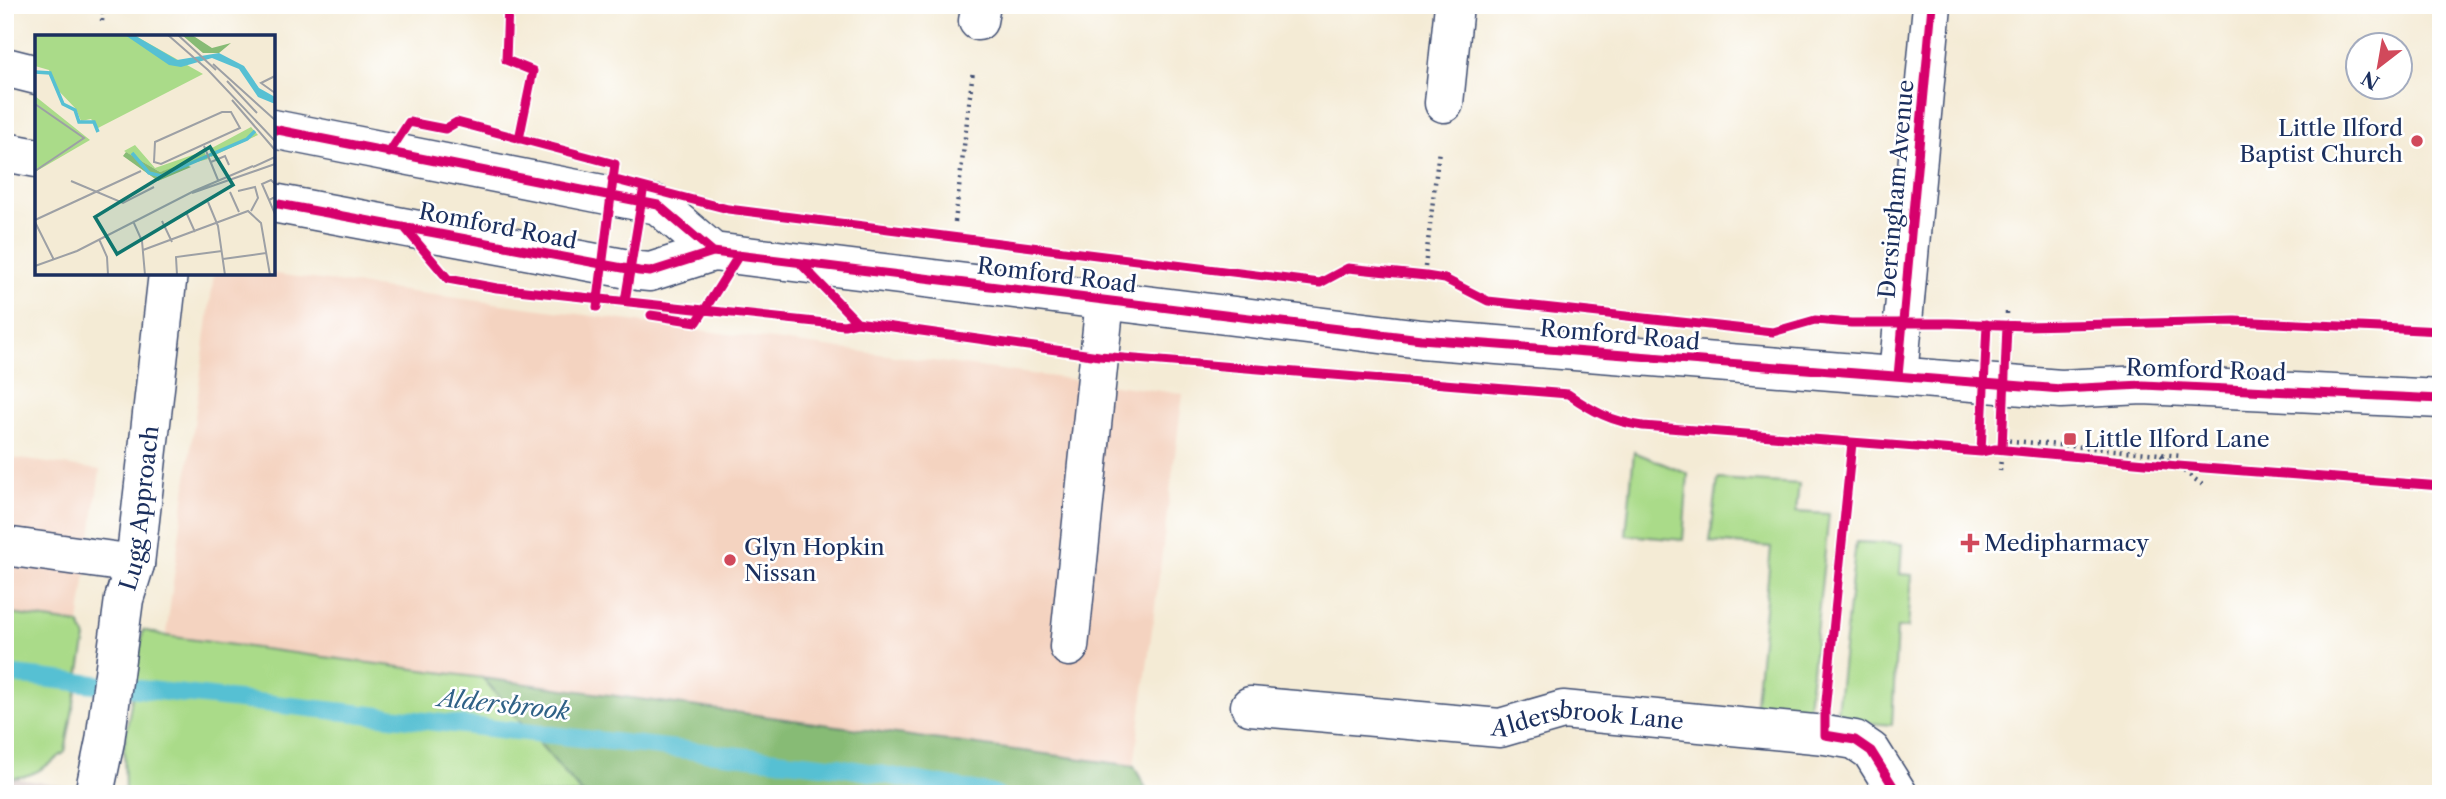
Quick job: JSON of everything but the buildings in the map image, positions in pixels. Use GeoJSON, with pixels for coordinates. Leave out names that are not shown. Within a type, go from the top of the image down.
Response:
{"type":"FeatureCollection","features":[{"type":"Feature","properties":{"kind":"main road"},"geometry":{"type":"LineString","coordinates":[[1444,103],[1454,5]]}},
{"type":"Feature","properties":{"kind":"main road","name":"Dersingham Avenue"},"geometry":{"type":"LineString","coordinates":[[1898,376],[1932,5]]}},
{"type":"Feature","properties":{"kind":"main road"},"geometry":{"type":"LineString","coordinates":[[5,67],[35,74]]}},
{"type":"Feature","properties":{"kind":"main road"},"geometry":{"type":"LineString","coordinates":[[275,129],[658,205],[713,252]]}},
{"type":"Feature","properties":{"kind":"main road"},"geometry":{"type":"LineString","coordinates":[[5,152],[35,158]]}},
{"type":"Feature","properties":{"kind":"main road","name":"Romford Road"},"geometry":{"type":"LineString","coordinates":[[275,203],[650,272],[713,252],[1421,339],[2061,389],[2143,384],[2441,399]]}},
{"type":"Feature","properties":{"kind":"main road","name":"Lugg Approach"},"geometry":{"type":"LineString","coordinates":[[94,794],[130,581],[168,275]]}},
{"type":"Feature","properties":{"kind":"main road"},"geometry":{"type":"LineString","coordinates":[[1069,647],[1105,300]]}},
{"type":"Feature","properties":{"kind":"main road"},"geometry":{"type":"LineString","coordinates":[[5,546],[130,581]]}},
{"type":"Feature","properties":{"kind":"main road","name":"Aldersbrook Lane"},"geometry":{"type":"LineString","coordinates":[[1250,706],[1500,728],[1563,710],[1855,740],[1871,751],[1898,794]]}},
{"type":"Feature","properties":{"kind":"path"},"geometry":{"type":"LineString","coordinates":[[102,20],[104,5]]}},
{"type":"Feature","properties":{"kind":"path"},"geometry":{"type":"LineString","coordinates":[[954,222],[980,13]]}},
{"type":"Feature","properties":{"kind":"path"},"geometry":{"type":"LineString","coordinates":[[1431,276],[1426,267],[1444,103]]}},
{"type":"Feature","properties":{"kind":"path"},"geometry":{"type":"LineString","coordinates":[[1413,275],[1431,276]]}},
{"type":"Feature","properties":{"kind":"path"},"geometry":{"type":"LineString","coordinates":[[1985,382],[1987,324],[2010,323],[2007,312]]}},
{"type":"Feature","properties":{"kind":"path"},"geometry":{"type":"LineString","coordinates":[[2000,449],[2182,456]]}},
{"type":"Feature","properties":{"kind":"path"},"geometry":{"type":"LineString","coordinates":[[2000,449],[2122,461]]}},
{"type":"Feature","properties":{"kind":"path"},"geometry":{"type":"LineString","coordinates":[[2000,449],[2000,471]]}},
{"type":"Feature","properties":{"kind":"path"},"geometry":{"type":"LineString","coordinates":[[2158,454],[2203,485]]}},
{"type":"Feature","properties":{"kind":"shaded area"},"geometry":{"type":"Polygon","coordinates":[[[275,274],[1183,394],[1134,766],[166,636],[214,275],[275,274]]]}},
{"type":"Feature","properties":{"kind":"shaded area"},"geometry":{"type":"Polygon","coordinates":[[[5,457],[100,470],[79,624],[5,613],[5,457]]]}},
{"type":"Feature","properties":{"kind":"shaded area"},"geometry":{"type":"Polygon","coordinates":[[[5,777],[116,794],[5,794],[5,777]]]}},
{"type":"Feature","properties":{"kind":"green space"},"geometry":{"type":"Polygon","coordinates":[[[1634,452],[1688,474],[1683,540],[1626,535],[1634,452]]]}},
{"type":"Feature","properties":{"kind":"green space"},"geometry":{"type":"Polygon","coordinates":[[[1718,479],[1799,484],[1796,512],[1829,514],[1807,717],[1755,712],[1771,547],[1710,542],[1718,479]]]}},
{"type":"Feature","properties":{"kind":"green space"},"geometry":{"type":"Polygon","coordinates":[[[1856,542],[1902,544],[1900,574],[1912,575],[1908,628],[1897,628],[1892,725],[1836,720],[1856,542]]]}},
{"type":"Feature","properties":{"kind":"green space"},"geometry":{"type":"Polygon","coordinates":[[[5,613],[79,624],[86,638],[65,752],[30,775],[14,778],[5,777],[5,613]]]}},
{"type":"Feature","properties":{"kind":"green space"},"geometry":{"type":"Polygon","coordinates":[[[143,630],[166,636],[483,678],[583,794],[125,794],[124,746],[143,630]]]}},
{"type":"Feature","properties":{"kind":"green space"},"geometry":{"type":"Polygon","coordinates":[[[483,678],[1134,766],[1149,794],[583,794],[483,678]]]}},
{"type":"Feature","properties":{"kind":"waterway","name":"Aldersbrook"},"geometry":{"type":"LineString","coordinates":[[5,674],[839,767],[995,794]]}},
{"type":"Feature","properties":{"kind":"cycle path"},"geometry":{"type":"LineString","coordinates":[[508,5],[506,60],[533,71],[519,139]]}},
{"type":"Feature","properties":{"kind":"cycle path"},"geometry":{"type":"LineString","coordinates":[[1898,376],[1932,5]]}},
{"type":"Feature","properties":{"kind":"cycle path"},"geometry":{"type":"LineString","coordinates":[[389,153],[409,122],[445,129],[457,122],[615,164],[597,307]]}},
{"type":"Feature","properties":{"kind":"cycle path"},"geometry":{"type":"LineString","coordinates":[[275,129],[658,205],[713,252]]}},
{"type":"Feature","properties":{"kind":"cycle path"},"geometry":{"type":"LineString","coordinates":[[612,179],[728,209],[1320,283],[1348,268],[1426,276],[1445,279],[1488,301],[1773,332],[1815,320],[2026,326],[2235,321],[2441,331]]}},
{"type":"Feature","properties":{"kind":"cycle path"},"geometry":{"type":"LineString","coordinates":[[625,301],[643,192]]}},
{"type":"Feature","properties":{"kind":"cycle path"},"geometry":{"type":"LineString","coordinates":[[275,203],[650,272],[713,252],[1421,339],[2061,389],[2143,385],[2441,399]]}},
{"type":"Feature","properties":{"kind":"cycle path"},"geometry":{"type":"LineString","coordinates":[[405,228],[448,279],[497,288],[844,325],[857,322]]}},
{"type":"Feature","properties":{"kind":"cycle path"},"geometry":{"type":"LineString","coordinates":[[651,315],[697,322],[739,255]]}},
{"type":"Feature","properties":{"kind":"cycle path"},"geometry":{"type":"LineString","coordinates":[[800,263],[857,322],[1099,356],[1568,394],[1603,415],[1643,426],[1981,452],[1995,449],[2441,486]]}},
{"type":"Feature","properties":{"kind":"cycle path"},"geometry":{"type":"LineString","coordinates":[[1981,452],[1987,324]]}},
{"type":"Feature","properties":{"kind":"cycle path"},"geometry":{"type":"LineString","coordinates":[[2002,449],[2007,325]]}},
{"type":"Feature","properties":{"kind":"cycle path"},"geometry":{"type":"LineString","coordinates":[[1852,443],[1825,711],[1825,735],[1855,740],[1871,751],[1898,794]]}},
{"type":"Feature","properties":{"kind":"place","name":"Little Ilford Baptist Church"},"geometry":{"type":"Point","coordinates":[2417,141]}},
{"type":"Feature","properties":{"kind":"place","name":"Little Ilford Lane"},"geometry":{"type":"Point","coordinates":[2070,439]}},
{"type":"Feature","properties":{"kind":"place","name":"Medipharmacy"},"geometry":{"type":"Point","coordinates":[1970,543]}},
{"type":"Feature","properties":{"kind":"place","name":"Glyn Hopkin Nissan"},"geometry":{"type":"Point","coordinates":[730,560]}}]}
